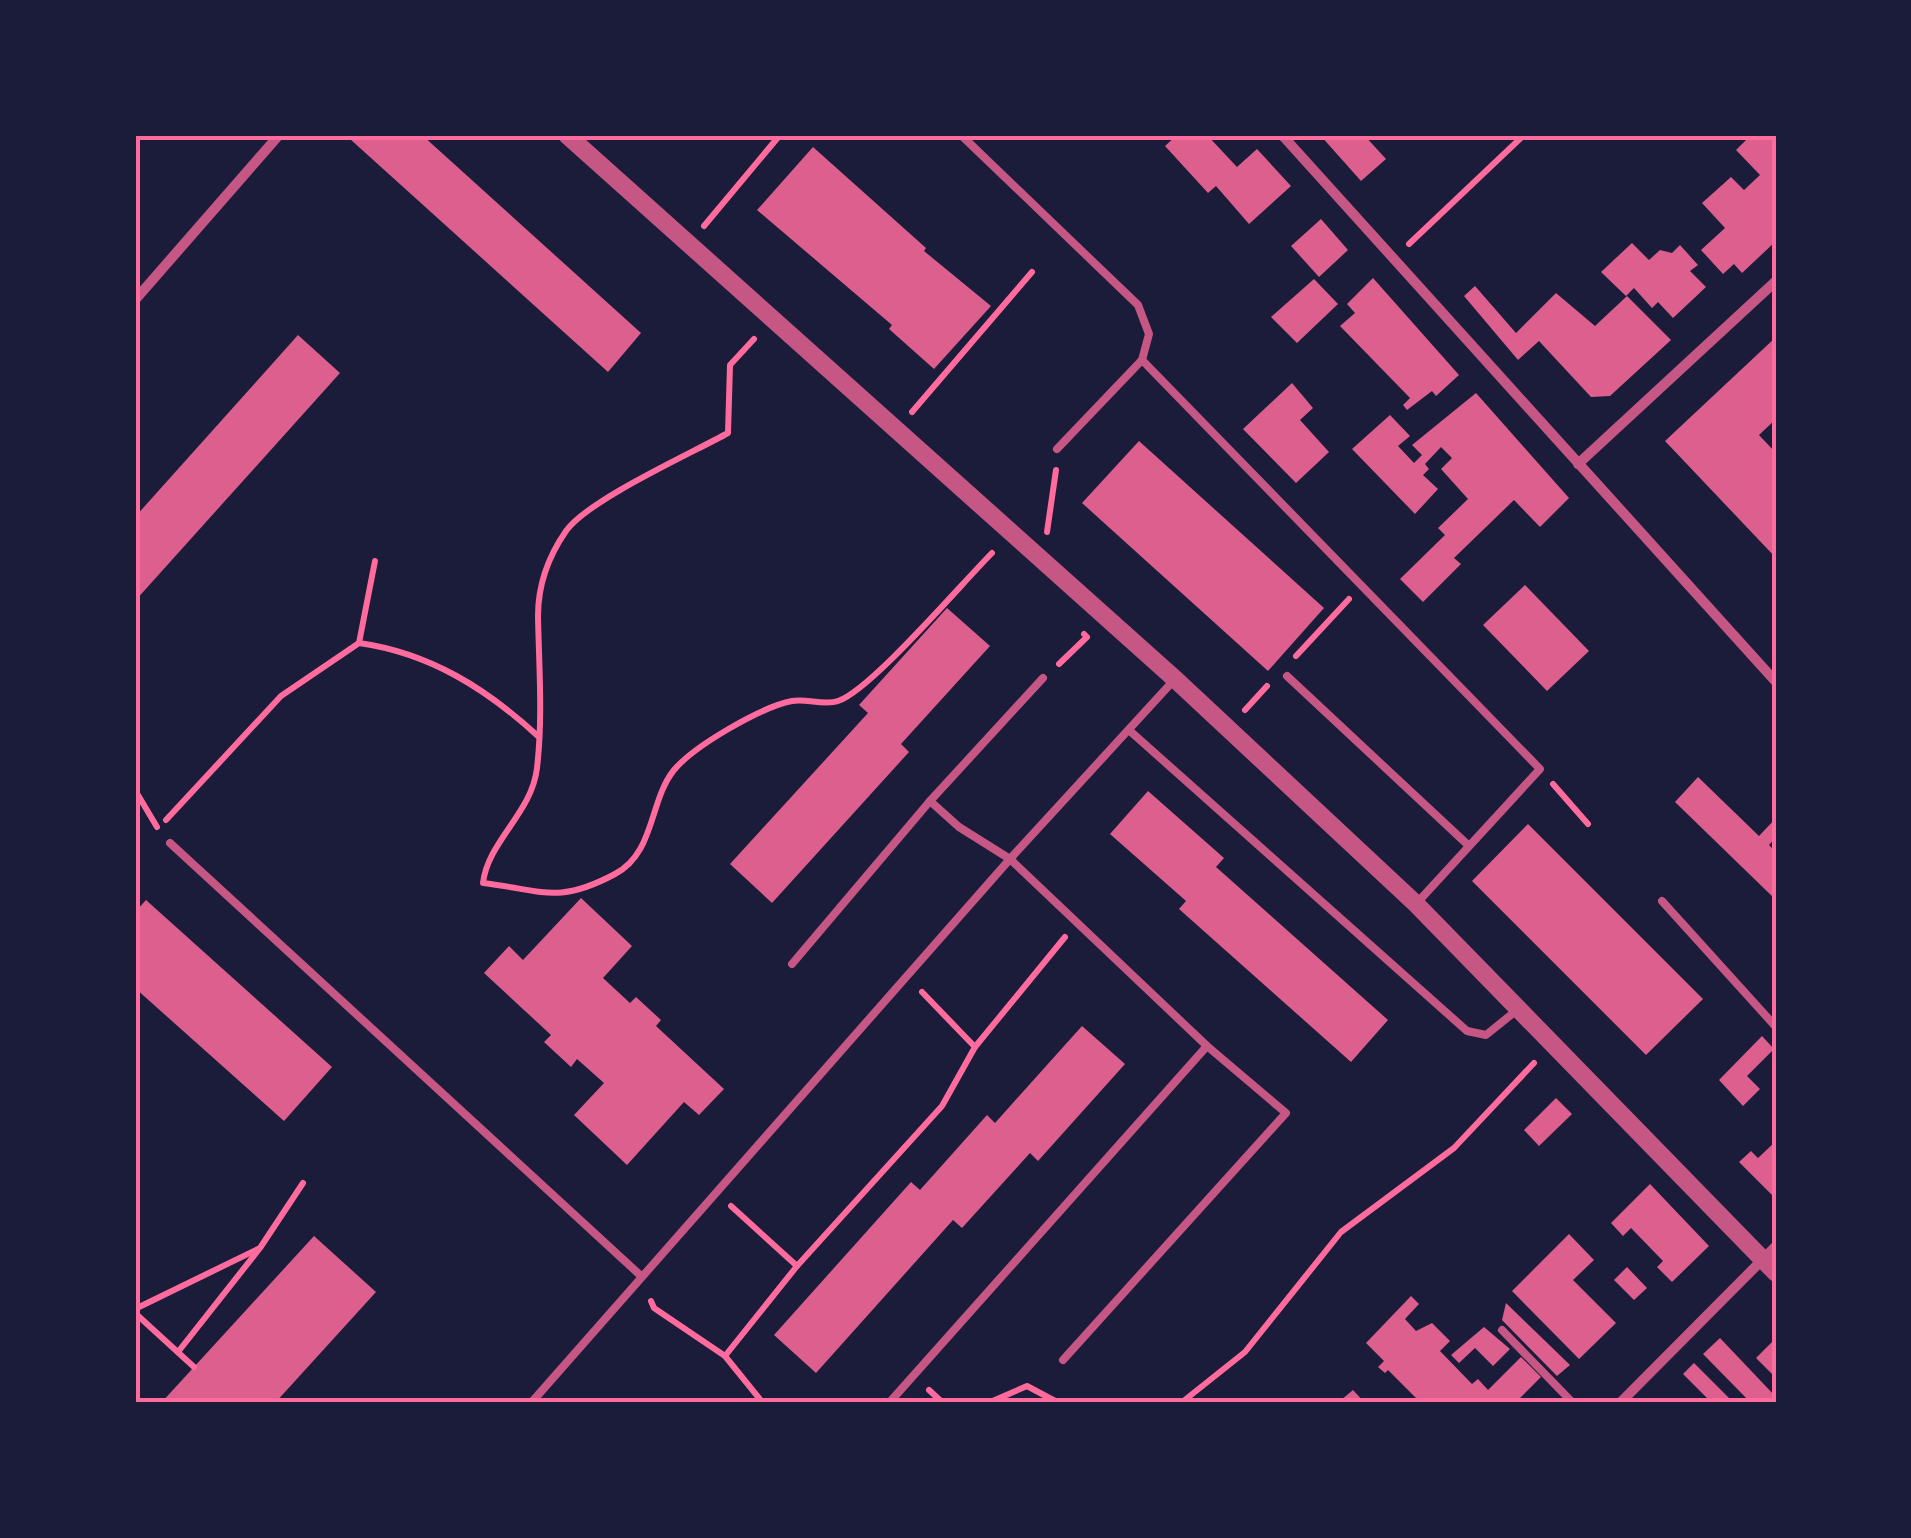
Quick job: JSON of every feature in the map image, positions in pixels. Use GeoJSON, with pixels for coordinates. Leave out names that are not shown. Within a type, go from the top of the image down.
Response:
{"type":"FeatureCollection","features":[{"type":"Feature","properties":{"kind":"street"},"geometry":{"type":"LineString","coordinates":[[135,300],[279,135]]}},
{"type":"Feature","properties":{"kind":"street"},"geometry":{"type":"LineString","coordinates":[[566,135],[1175,679],[1416,904],[1772,1259],[1620,1403]]}},
{"type":"Feature","properties":{"kind":"street"},"geometry":{"type":"LineString","coordinates":[[1282,135],[1776,682]]}},
{"type":"Feature","properties":{"kind":"street"},"geometry":{"type":"LineString","coordinates":[[1578,464],[1776,281]]}},
{"type":"Feature","properties":{"kind":"lane"},"geometry":{"type":"LineString","coordinates":[[960,135],[1138,306],[1149,334],[1142,360],[1057,449]]}},
{"type":"Feature","properties":{"kind":"lane"},"geometry":{"type":"LineString","coordinates":[[1142,360],[1540,769],[1416,904]]}},
{"type":"Feature","properties":{"kind":"lane"},"geometry":{"type":"LineString","coordinates":[[1287,676],[1468,845]]}},
{"type":"Feature","properties":{"kind":"lane"},"geometry":{"type":"LineString","coordinates":[[792,964],[930,801],[1043,678]]}},
{"type":"Feature","properties":{"kind":"lane"},"geometry":{"type":"LineString","coordinates":[[531,1403],[1010,859],[1175,679]]}},
{"type":"Feature","properties":{"kind":"lane"},"geometry":{"type":"LineString","coordinates":[[1130,731],[1467,1031],[1486,1034],[1518,1008]]}},
{"type":"Feature","properties":{"kind":"lane"},"geometry":{"type":"LineString","coordinates":[[930,801],[959,827],[1010,859],[1206,1046],[1286,1113],[1062,1360]]}},
{"type":"Feature","properties":{"kind":"lane"},"geometry":{"type":"LineString","coordinates":[[170,843],[640,1275]]}},
{"type":"Feature","properties":{"kind":"lane"},"geometry":{"type":"LineString","coordinates":[[1662,900],[1776,1027]]}},
{"type":"Feature","properties":{"kind":"lane"},"geometry":{"type":"LineString","coordinates":[[889,1403],[1206,1046]]}},
{"type":"Feature","properties":{"kind":"lane"},"geometry":{"type":"LineString","coordinates":[[1502,1330],[1573,1403]]}},
{"type":"Feature","properties":{"kind":"path"},"geometry":{"type":"LineString","coordinates":[[688,242],[780,135]]}},
{"type":"Feature","properties":{"kind":"path"},"geometry":{"type":"LineString","coordinates":[[1393,258],[1524,135]]}},
{"type":"Feature","properties":{"kind":"path"},"geometry":{"type":"LineString","coordinates":[[894,432],[1032,272]]}},
{"type":"Feature","properties":{"kind":"path"},"geometry":{"type":"LineString","coordinates":[[768,351],[754,338],[730,365],[728,433],[614,496],[568,528],[542,574],[537,772],[522,815],[485,868],[483,883],[552,897],[620,872],[653,828],[655,802],[674,770],[697,750],[760,713],[793,700],[838,702],[882,668],[992,553]]}},
{"type":"Feature","properties":{"kind":"path"},"geometry":{"type":"LineString","coordinates":[[1037,557],[1053,510],[1057,449]]}},
{"type":"Feature","properties":{"kind":"path"},"geometry":{"type":"LineString","coordinates":[[978,540],[1006,565]]}},
{"type":"Feature","properties":{"kind":"path"},"geometry":{"type":"LineString","coordinates":[[359,643],[375,561]]}},
{"type":"Feature","properties":{"kind":"path"},"geometry":{"type":"LineString","coordinates":[[1043,678],[1086,637],[1073,625]]}},
{"type":"Feature","properties":{"kind":"path"},"geometry":{"type":"LineString","coordinates":[[135,790],[158,828],[281,696],[359,643],[396,648],[454,673],[505,706],[539,738]]}},
{"type":"Feature","properties":{"kind":"path"},"geometry":{"type":"LineString","coordinates":[[1540,769],[1588,824]]}},
{"type":"Feature","properties":{"kind":"path"},"geometry":{"type":"LineString","coordinates":[[725,1356],[796,1266],[942,1106],[975,1047],[1076,925]]}},
{"type":"Feature","properties":{"kind":"path"},"geometry":{"type":"LineString","coordinates":[[908,977],[975,1047]]}},
{"type":"Feature","properties":{"kind":"path"},"geometry":{"type":"LineString","coordinates":[[1181,1403],[1246,1352],[1340,1232],[1454,1148],[1554,1041]]}},
{"type":"Feature","properties":{"kind":"path"},"geometry":{"type":"LineString","coordinates":[[178,1352],[260,1248],[303,1184]]}},
{"type":"Feature","properties":{"kind":"path"},"geometry":{"type":"LineString","coordinates":[[715,1191],[796,1266]]}},
{"type":"Feature","properties":{"kind":"path"},"geometry":{"type":"LineString","coordinates":[[194,1366],[135,1311],[260,1248]]}},
{"type":"Feature","properties":{"kind":"path"},"geometry":{"type":"LineString","coordinates":[[640,1275],[654,1308],[725,1356],[762,1403]]}},
{"type":"Feature","properties":{"kind":"path"},"geometry":{"type":"LineString","coordinates":[[988,1403],[1027,1386],[1059,1403]]}},
{"type":"Feature","properties":{"kind":"building"},"geometry":{"type":"Polygon","coordinates":[[[354,135],[422,135],[641,333],[608,372],[350,139],[354,135]]]}},
{"type":"Feature","properties":{"kind":"building"},"geometry":{"type":"Polygon","coordinates":[[[1177,135],[1207,135],[1237,167],[1257,149],[1291,186],[1249,224],[1216,186],[1208,193],[1165,146],[1177,135]]]}},
{"type":"Feature","properties":{"kind":"building"},"geometry":{"type":"Polygon","coordinates":[[[1320,135],[1364,135],[1386,159],[1361,181],[1320,135]]]}},
{"type":"Feature","properties":{"kind":"building"},"geometry":{"type":"Polygon","coordinates":[[[1751,135],[1776,135],[1776,241],[1742,273],[1734,264],[1723,274],[1701,250],[1725,228],[1702,203],[1731,177],[1744,190],[1760,175],[1736,150],[1751,135]]]}},
{"type":"Feature","properties":{"kind":"building"},"geometry":{"type":"Polygon","coordinates":[[[813,147],[926,248],[924,251],[991,306],[934,369],[889,329],[892,325],[757,210],[813,147]]]}},
{"type":"Feature","properties":{"kind":"building"},"geometry":{"type":"Polygon","coordinates":[[[1321,219],[1348,250],[1319,277],[1291,246],[1321,219]]]}},
{"type":"Feature","properties":{"kind":"building"},"geometry":{"type":"Polygon","coordinates":[[[1632,243],[1649,260],[1660,250],[1672,253],[1680,245],[1698,265],[1690,271],[1706,287],[1673,318],[1658,302],[1652,308],[1634,288],[1626,296],[1601,272],[1632,243]]]}},
{"type":"Feature","properties":{"kind":"building"},"geometry":{"type":"Polygon","coordinates":[[[1373,278],[1459,375],[1436,396],[1432,391],[1407,410],[1403,405],[1410,398],[1340,326],[1355,313],[1347,304],[1373,278]]]}},
{"type":"Feature","properties":{"kind":"building"},"geometry":{"type":"Polygon","coordinates":[[[1314,279],[1338,304],[1297,343],[1271,317],[1314,279]]]}},
{"type":"Feature","properties":{"kind":"building"},"geometry":{"type":"Polygon","coordinates":[[[1475,286],[1516,333],[1556,293],[1595,326],[1627,296],[1671,340],[1610,396],[1591,397],[1539,341],[1518,360],[1464,296],[1475,286]]]}},
{"type":"Feature","properties":{"kind":"building"},"geometry":{"type":"Polygon","coordinates":[[[298,335],[340,373],[135,601],[135,517],[298,335]]]}},
{"type":"Feature","properties":{"kind":"building"},"geometry":{"type":"Polygon","coordinates":[[[1776,337],[1776,419],[1759,435],[1776,453],[1776,558],[1665,441],[1776,337]]]}},
{"type":"Feature","properties":{"kind":"building"},"geometry":{"type":"Polygon","coordinates":[[[1292,383],[1313,408],[1300,420],[1329,452],[1296,483],[1243,429],[1292,383]]]}},
{"type":"Feature","properties":{"kind":"building"},"geometry":{"type":"Polygon","coordinates":[[[1476,393],[1569,498],[1540,527],[1514,500],[1454,558],[1461,564],[1423,602],[1400,579],[1445,535],[1438,528],[1468,499],[1441,469],[1452,458],[1441,447],[1425,464],[1429,469],[1423,475],[1438,489],[1415,514],[1352,449],[1390,415],[1410,436],[1398,446],[1414,463],[1422,455],[1412,445],[1476,393]]]}},
{"type":"Feature","properties":{"kind":"building"},"geometry":{"type":"Polygon","coordinates":[[[1139,441],[1324,608],[1268,671],[1082,503],[1139,441]]]}},
{"type":"Feature","properties":{"kind":"building"},"geometry":{"type":"Polygon","coordinates":[[[1525,585],[1589,651],[1547,691],[1483,625],[1525,585]]]}},
{"type":"Feature","properties":{"kind":"building"},"geometry":{"type":"Polygon","coordinates":[[[947,608],[990,646],[901,744],[909,752],[772,903],[730,864],[868,713],[859,705],[947,608]]]}},
{"type":"Feature","properties":{"kind":"building"},"geometry":{"type":"Polygon","coordinates":[[[1698,777],[1759,836],[1776,818],[1776,837],[1769,845],[1776,852],[1776,900],[1675,802],[1698,777]]]}},
{"type":"Feature","properties":{"kind":"building"},"geometry":{"type":"Polygon","coordinates":[[[1148,791],[1224,858],[1216,867],[1388,1020],[1351,1062],[1179,909],[1186,901],[1110,834],[1148,791]]]}},
{"type":"Feature","properties":{"kind":"building"},"geometry":{"type":"Polygon","coordinates":[[[1528,824],[1703,999],[1646,1055],[1472,881],[1528,824]]]}},
{"type":"Feature","properties":{"kind":"building"},"geometry":{"type":"Polygon","coordinates":[[[581,898],[632,946],[603,978],[630,1003],[636,997],[661,1020],[656,1026],[724,1089],[699,1115],[684,1102],[627,1165],[574,1115],[604,1083],[577,1059],[571,1067],[544,1042],[551,1035],[484,973],[509,946],[523,960],[581,898]]]}},
{"type":"Feature","properties":{"kind":"building"},"geometry":{"type":"Polygon","coordinates":[[[146,900],[332,1067],[284,1121],[135,988],[135,912],[146,900]]]}},
{"type":"Feature","properties":{"kind":"building"},"geometry":{"type":"Polygon","coordinates":[[[1082,1026],[1125,1064],[1038,1161],[1030,1153],[962,1228],[953,1220],[816,1373],[774,1335],[911,1182],[920,1190],[987,1115],[995,1123],[1082,1026]]]}},
{"type":"Feature","properties":{"kind":"building"},"geometry":{"type":"Polygon","coordinates":[[[1762,1036],[1774,1049],[1747,1076],[1760,1089],[1743,1106],[1719,1080],[1762,1036]]]}},
{"type":"Feature","properties":{"kind":"building"},"geometry":{"type":"Polygon","coordinates":[[[1556,1098],[1572,1114],[1539,1146],[1524,1130],[1556,1098]]]}},
{"type":"Feature","properties":{"kind":"building"},"geometry":{"type":"Polygon","coordinates":[[[1776,1141],[1776,1199],[1739,1162],[1751,1151],[1758,1158],[1776,1141]]]}},
{"type":"Feature","properties":{"kind":"building"},"geometry":{"type":"Polygon","coordinates":[[[1650,1184],[1709,1246],[1672,1282],[1657,1267],[1663,1261],[1631,1228],[1623,1236],[1611,1223],[1650,1184]]]}},
{"type":"Feature","properties":{"kind":"building"},"geometry":{"type":"Polygon","coordinates":[[[1569,1234],[1594,1260],[1573,1280],[1616,1323],[1579,1359],[1512,1291],[1569,1234]]]}},
{"type":"Feature","properties":{"kind":"building"},"geometry":{"type":"Polygon","coordinates":[[[314,1236],[376,1292],[275,1403],[161,1403],[314,1236]]]}},
{"type":"Feature","properties":{"kind":"building"},"geometry":{"type":"Polygon","coordinates":[[[1627,1267],[1647,1288],[1634,1300],[1614,1280],[1627,1267]]]}},
{"type":"Feature","properties":{"kind":"building"},"geometry":{"type":"Polygon","coordinates":[[[1411,1296],[1419,1304],[1405,1319],[1416,1331],[1432,1323],[1450,1341],[1440,1351],[1472,1384],[1478,1379],[1488,1390],[1521,1357],[1541,1377],[1515,1403],[1421,1403],[1388,1370],[1385,1373],[1378,1367],[1384,1361],[1366,1343],[1411,1296]]]}},
{"type":"Feature","properties":{"kind":"building"},"geometry":{"type":"Polygon","coordinates":[[[1506,1303],[1570,1365],[1557,1376],[1502,1320],[1506,1303]]]}},
{"type":"Feature","properties":{"kind":"building"},"geometry":{"type":"Polygon","coordinates":[[[1484,1327],[1510,1349],[1493,1366],[1475,1348],[1459,1363],[1451,1355],[1484,1327]]]}},
{"type":"Feature","properties":{"kind":"building"},"geometry":{"type":"Polygon","coordinates":[[[1720,1338],[1776,1397],[1770,1403],[1751,1403],[1703,1354],[1720,1338]]]}},
{"type":"Feature","properties":{"kind":"building"},"geometry":{"type":"Polygon","coordinates":[[[1776,1338],[1776,1378],[1756,1358],[1776,1338]]]}},
{"type":"Feature","properties":{"kind":"building"},"geometry":{"type":"Polygon","coordinates":[[[1694,1363],[1734,1403],[1712,1403],[1683,1374],[1694,1363]]]}},
{"type":"Feature","properties":{"kind":"building"},"geometry":{"type":"Polygon","coordinates":[[[1353,1390],[1365,1403],[1341,1400],[1353,1390]]]}}]}
